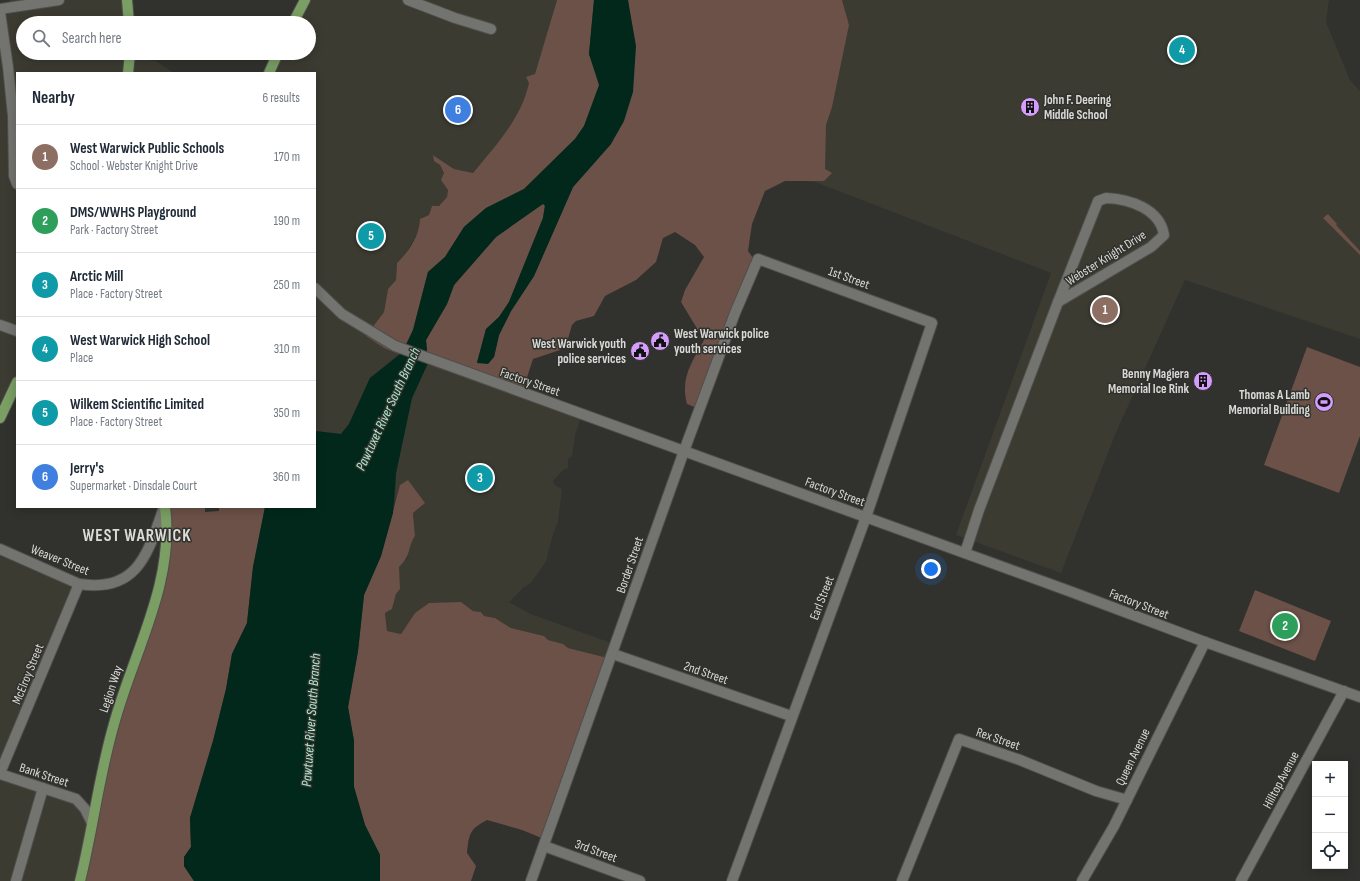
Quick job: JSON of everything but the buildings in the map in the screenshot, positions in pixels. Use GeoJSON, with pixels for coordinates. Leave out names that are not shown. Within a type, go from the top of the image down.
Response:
{"type":"FeatureCollection","features":[{"type":"Feature","properties":{"kind":"main road"},"geometry":{"type":"LineString","coordinates":[[127,0],[128,16]]}},
{"type":"Feature","properties":{"kind":"main road"},"geometry":{"type":"LineString","coordinates":[[297,16],[305,0]]}},
{"type":"Feature","properties":{"kind":"main road"},"geometry":{"type":"LineString","coordinates":[[128,72],[129,60]]}},
{"type":"Feature","properties":{"kind":"main road"},"geometry":{"type":"LineString","coordinates":[[269,72],[275,60]]}},
{"type":"Feature","properties":{"kind":"main road"},"geometry":{"type":"LineString","coordinates":[[0,418],[16,384]]}},
{"type":"Feature","properties":{"kind":"main road","name":"Legion Way"},"geometry":{"type":"LineString","coordinates":[[80,881],[113,725],[151,616],[160,585],[166,521],[164,508]]}},
{"type":"Feature","properties":{"kind":"street"},"geometry":{"type":"LineString","coordinates":[[0,9],[59,0]]}},
{"type":"Feature","properties":{"kind":"street"},"geometry":{"type":"LineString","coordinates":[[408,0],[455,18],[491,29]]}},
{"type":"Feature","properties":{"kind":"street"},"geometry":{"type":"LineString","coordinates":[[0,12],[4,28],[13,116],[14,176],[16,181]]}},
{"type":"Feature","properties":{"kind":"street","name":"Webster Knight Drive"},"geometry":{"type":"LineString","coordinates":[[965,553],[979,510],[1058,302],[1098,201],[1106,198],[1134,202],[1153,214],[1163,226],[1164,235],[1152,248],[1058,302]]}},
{"type":"Feature","properties":{"kind":"street","name":"1st Street"},"geometry":{"type":"LineString","coordinates":[[758,259],[932,322]]}},
{"type":"Feature","properties":{"kind":"street","name":"Border Street"},"geometry":{"type":"LineString","coordinates":[[531,881],[684,451],[735,313],[758,259]]}},
{"type":"Feature","properties":{"kind":"street","name":"Factory Street"},"geometry":{"type":"LineString","coordinates":[[316,289],[342,314],[394,346],[965,553],[1205,642],[1360,697]]}},
{"type":"Feature","properties":{"kind":"street","name":"Earl Street"},"geometry":{"type":"LineString","coordinates":[[732,881],[866,517],[932,322]]}},
{"type":"Feature","properties":{"kind":"street"},"geometry":{"type":"LineString","coordinates":[[0,325],[16,331]]}},
{"type":"Feature","properties":{"kind":"street","name":"Weaver Street"},"geometry":{"type":"LineString","coordinates":[[0,549],[79,584],[90,586],[121,581],[134,570],[148,552],[164,508]]}},
{"type":"Feature","properties":{"kind":"street","name":"McElroy Street"},"geometry":{"type":"LineString","coordinates":[[0,774],[79,584]]}},
{"type":"Feature","properties":{"kind":"street","name":"Queen Avenue"},"geometry":{"type":"LineString","coordinates":[[1082,881],[1127,800],[1205,642]]}},
{"type":"Feature","properties":{"kind":"street","name":"2nd Street"},"geometry":{"type":"LineString","coordinates":[[613,654],[792,716]]}},
{"type":"Feature","properties":{"kind":"street","name":"Hilltop Avenue"},"geometry":{"type":"LineString","coordinates":[[1241,881],[1344,691]]}},
{"type":"Feature","properties":{"kind":"street","name":"Rex Street"},"geometry":{"type":"LineString","coordinates":[[902,881],[947,764],[959,739],[1020,760],[1096,791],[1127,800]]}},
{"type":"Feature","properties":{"kind":"street","name":"Bank Street"},"geometry":{"type":"LineString","coordinates":[[0,774],[76,799],[85,808],[92,823]]}},
{"type":"Feature","properties":{"kind":"street"},"geometry":{"type":"LineString","coordinates":[[16,881],[43,788]]}},
{"type":"Feature","properties":{"kind":"street","name":"3rd Street"},"geometry":{"type":"LineString","coordinates":[[544,846],[640,881]]}},
{"type":"Feature","properties":{"kind":"shaded area"},"geometry":{"type":"Polygon","coordinates":[[[10,0],[128,0],[129,16],[16,16],[16,60],[147,60],[156,61],[172,72],[16,72],[16,384],[0,419],[0,9],[11,5],[10,0]]]}},
{"type":"Feature","properties":{"kind":"shaded area"},"geometry":{"type":"Polygon","coordinates":[[[305,0],[557,0],[535,75],[529,83],[527,93],[514,123],[473,173],[454,169],[434,155],[444,173],[448,190],[447,197],[439,206],[432,206],[429,215],[420,220],[419,230],[407,252],[397,263],[396,280],[388,289],[384,312],[367,336],[384,348],[399,354],[370,378],[349,424],[341,434],[316,431],[316,72],[268,72],[274,60],[316,60],[316,16],[297,16],[305,0]]]}},
{"type":"Feature","properties":{"kind":"shaded area"},"geometry":{"type":"Polygon","coordinates":[[[557,0],[594,0],[589,54],[600,85],[584,126],[575,139],[524,189],[486,208],[464,227],[445,257],[428,272],[413,330],[402,352],[399,354],[384,348],[366,336],[384,312],[388,289],[396,280],[397,263],[406,254],[413,243],[418,232],[420,219],[429,215],[432,206],[439,206],[447,197],[448,190],[441,180],[444,173],[440,165],[434,161],[433,155],[454,169],[473,173],[499,142],[514,120],[525,96],[529,83],[526,77],[535,74],[557,0]]]}},
{"type":"Feature","properties":{"kind":"shaded area"},"geometry":{"type":"Polygon","coordinates":[[[628,0],[842,0],[849,25],[832,107],[826,125],[825,169],[832,173],[824,181],[785,181],[765,191],[752,224],[748,251],[754,259],[702,410],[687,404],[685,386],[688,370],[704,340],[681,302],[685,290],[704,257],[695,245],[675,232],[663,238],[656,262],[636,280],[605,296],[594,316],[576,321],[572,325],[567,342],[560,350],[533,359],[521,396],[428,363],[426,340],[447,304],[454,285],[496,237],[542,203],[545,205],[543,218],[509,302],[499,317],[486,329],[477,362],[494,357],[499,335],[511,311],[534,276],[573,187],[611,144],[629,12],[628,0]]]}},
{"type":"Feature","properties":{"kind":"shaded area"},"geometry":{"type":"Polygon","coordinates":[[[649,0],[1329,0],[1326,22],[1350,80],[1360,91],[1360,339],[1185,280],[1115,435],[1061,573],[956,535],[1051,273],[815,182],[604,162],[649,0]]]}},
{"type":"Feature","properties":{"kind":"shaded area"},"geometry":{"type":"Polygon","coordinates":[[[1328,214],[1360,251],[1360,255],[1323,218],[1328,214]]]}},
{"type":"Feature","properties":{"kind":"shaded area","name":"Thomas A Lamb Memorial Building"},"geometry":{"type":"Polygon","coordinates":[[[1307,347],[1360,367],[1360,436],[1339,493],[1264,465],[1307,347]]]}},
{"type":"Feature","properties":{"kind":"shaded area"},"geometry":{"type":"Polygon","coordinates":[[[428,363],[579,418],[580,420],[575,436],[572,456],[568,459],[568,468],[563,470],[553,481],[555,485],[562,489],[558,522],[554,531],[546,562],[531,583],[523,588],[509,602],[531,614],[614,644],[608,658],[568,648],[562,644],[548,640],[544,636],[511,628],[495,618],[483,616],[481,612],[473,611],[461,602],[415,613],[401,634],[387,631],[385,613],[392,609],[399,589],[399,566],[407,559],[411,542],[415,536],[413,513],[423,505],[395,505],[396,473],[412,398],[428,363]]]}},
{"type":"Feature","properties":{"kind":"shaded area"},"geometry":{"type":"Polygon","coordinates":[[[408,480],[425,503],[413,513],[415,536],[406,559],[399,567],[400,589],[396,594],[392,609],[385,613],[387,631],[401,634],[415,613],[429,603],[461,602],[473,611],[481,612],[484,616],[495,618],[511,628],[544,636],[548,640],[563,644],[568,648],[608,658],[544,839],[522,830],[487,820],[481,823],[471,832],[469,841],[467,853],[476,866],[471,881],[380,881],[380,855],[365,825],[354,787],[354,741],[348,707],[358,651],[364,595],[381,556],[400,485],[408,480]]]}},
{"type":"Feature","properties":{"kind":"shaded area"},"geometry":{"type":"Polygon","coordinates":[[[165,508],[205,508],[205,512],[219,511],[219,508],[265,508],[253,567],[247,623],[232,654],[226,689],[213,741],[190,818],[191,847],[184,857],[184,866],[194,881],[80,881],[116,718],[160,586],[165,508]]]}},
{"type":"Feature","properties":{"kind":"shaded area"},"geometry":{"type":"Polygon","coordinates":[[[0,548],[78,585],[2,775],[73,796],[93,816],[80,881],[0,881],[0,548]]]}},
{"type":"Feature","properties":{"kind":"shaded area"},"geometry":{"type":"Polygon","coordinates":[[[1255,590],[1331,621],[1315,661],[1239,631],[1255,590]]]}},
{"type":"Feature","properties":{"kind":"water","name":"Pawtuxet River South Branch"},"geometry":{"type":"Polygon","coordinates":[[[594,0],[628,0],[636,46],[633,92],[624,121],[611,144],[573,187],[534,276],[511,311],[499,335],[494,357],[488,364],[477,363],[486,329],[499,317],[509,302],[543,218],[545,206],[543,204],[496,237],[454,285],[447,304],[426,340],[428,363],[412,398],[396,473],[393,513],[381,556],[364,595],[358,651],[348,707],[354,741],[354,787],[365,825],[380,855],[380,881],[194,881],[184,866],[184,857],[191,847],[190,818],[213,741],[226,689],[232,654],[247,623],[253,567],[265,508],[316,508],[316,431],[341,434],[349,424],[370,378],[403,352],[413,330],[428,272],[445,257],[464,227],[486,208],[524,189],[575,139],[584,126],[599,85],[589,54],[594,0]]]}},
{"type":"Feature","properties":{"kind":"place","name":"West Warwick High School"},"geometry":{"type":"Point","coordinates":[1182,50]}},
{"type":"Feature","properties":{"kind":"place","name":"John F. Deering Middle School"},"geometry":{"type":"Point","coordinates":[1030,107]}},
{"type":"Feature","properties":{"kind":"place","name":"Jerry's"},"geometry":{"type":"Point","coordinates":[458,110]}},
{"type":"Feature","properties":{"kind":"place","name":"Wilkem Scientific Limited"},"geometry":{"type":"Point","coordinates":[371,236]}},
{"type":"Feature","properties":{"kind":"place","name":"West Warwick Public Schools"},"geometry":{"type":"Point","coordinates":[1105,310]}},
{"type":"Feature","properties":{"kind":"place","name":"West Warwick police youth services"},"geometry":{"type":"Point","coordinates":[660,341]}},
{"type":"Feature","properties":{"kind":"place","name":"West Warwick youth police services"},"geometry":{"type":"Point","coordinates":[640,351]}},
{"type":"Feature","properties":{"kind":"place","name":"Benny Magiera Memorial Ice Rink"},"geometry":{"type":"Point","coordinates":[1203,381]}},
{"type":"Feature","properties":{"kind":"place","name":"Thomas A Lamb Memorial Building"},"geometry":{"type":"Point","coordinates":[1324,402]}},
{"type":"Feature","properties":{"kind":"place","name":"Arctic Mill"},"geometry":{"type":"Point","coordinates":[480,478]}},
{"type":"Feature","properties":{"kind":"place","name":"DMS/WWHS Playground"},"geometry":{"type":"Point","coordinates":[1285,626]}},
{"type":"Feature","properties":{"kind":"district","name":"WEST WARWICK"},"geometry":{"type":"Point","coordinates":[137,536]}}]}
